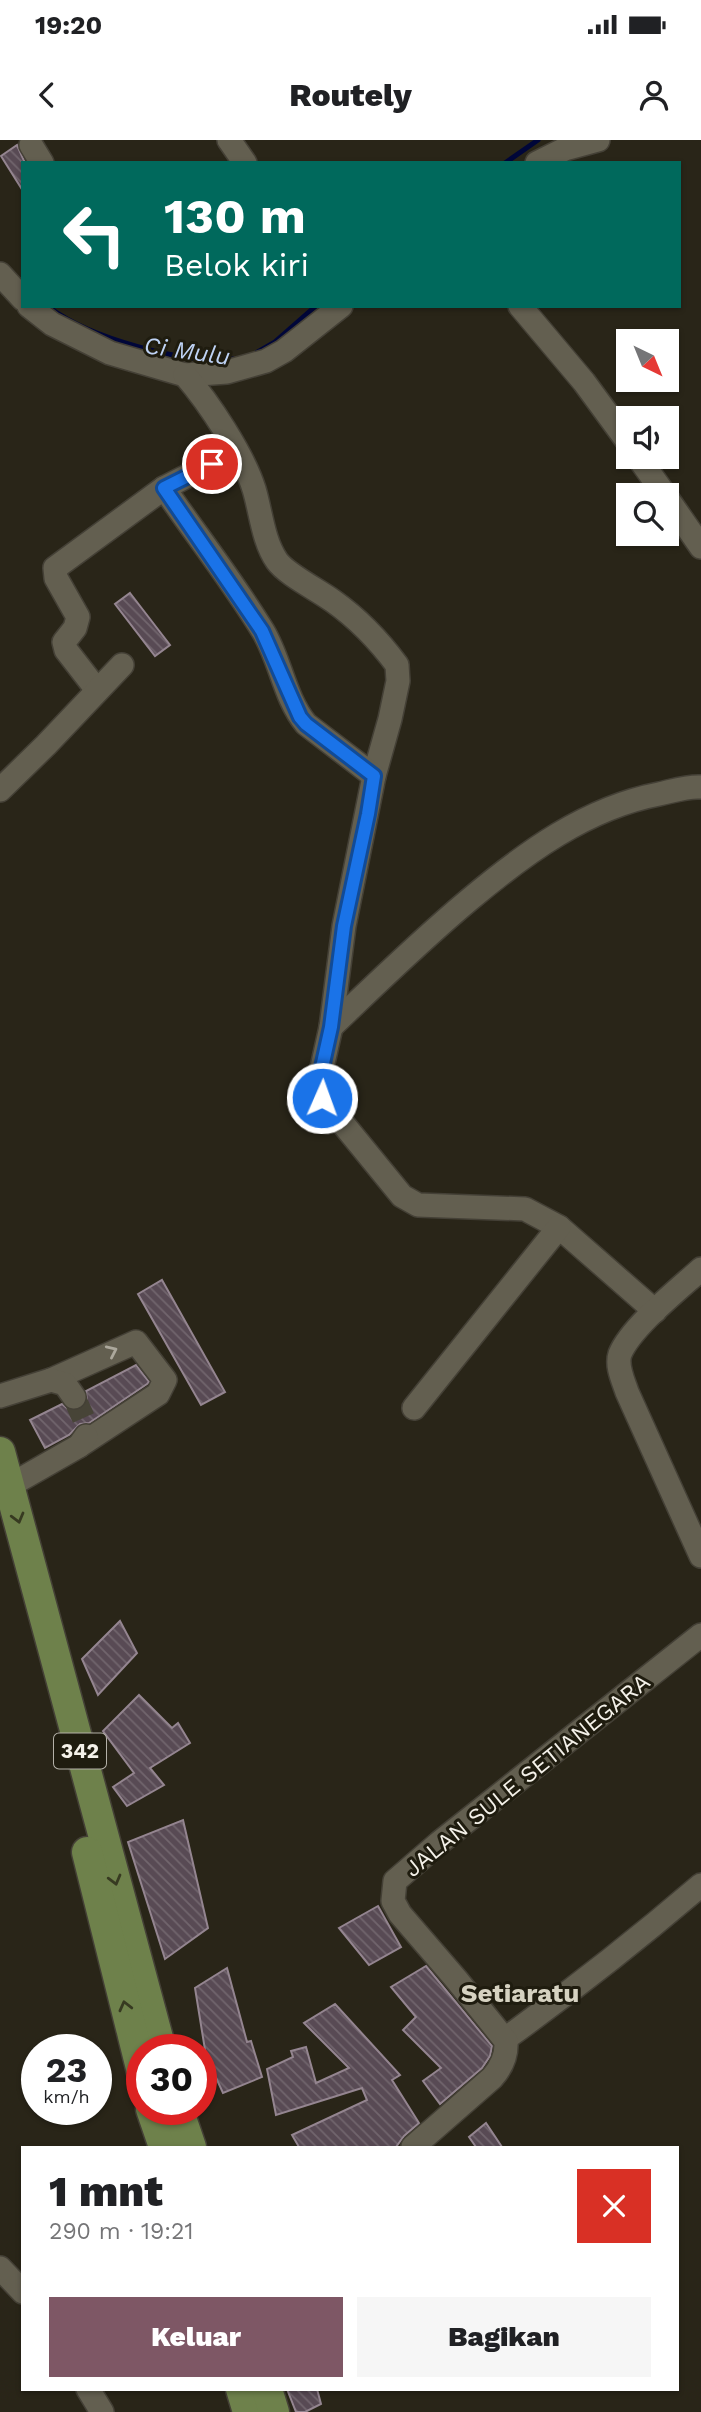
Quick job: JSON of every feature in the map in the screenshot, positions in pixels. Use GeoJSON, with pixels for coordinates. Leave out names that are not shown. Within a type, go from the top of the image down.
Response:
{"type":"FeatureCollection","features":[{"type":"Feature","properties":{"kind":"main road","name":"342"},"geometry":{"type":"LineString","coordinates":[[0,1452],[157,2034]]}},
{"type":"Feature","properties":{"kind":"main road","name":"342"},"geometry":{"type":"LineString","coordinates":[[0,1533],[70,1785],[132,2034]]}},
{"type":"Feature","properties":{"kind":"main road"},"geometry":{"type":"LineString","coordinates":[[156,2125],[164,2146]]}},
{"type":"Feature","properties":{"kind":"main road"},"geometry":{"type":"LineString","coordinates":[[183,2125],[191,2146]]}},
{"type":"Feature","properties":{"kind":"main road"},"geometry":{"type":"LineString","coordinates":[[242,2391],[248,2412]]}},
{"type":"Feature","properties":{"kind":"main road"},"geometry":{"type":"LineString","coordinates":[[268,2391],[274,2412]]}},
{"type":"Feature","properties":{"kind":"street"},"geometry":{"type":"LineString","coordinates":[[229,140],[245,161]]}},
{"type":"Feature","properties":{"kind":"street"},"geometry":{"type":"LineString","coordinates":[[541,161],[565,149],[591,141]]}},
{"type":"Feature","properties":{"kind":"street"},"geometry":{"type":"LineString","coordinates":[[0,274],[21,297]]}},
{"type":"Feature","properties":{"kind":"street"},"geometry":{"type":"LineString","coordinates":[[32,308],[52,324],[110,353],[185,375],[227,372],[266,361],[284,351],[338,308]]}},
{"type":"Feature","properties":{"kind":"street"},"geometry":{"type":"LineString","coordinates":[[522,308],[584,382],[616,426]]}},
{"type":"Feature","properties":{"kind":"street"},"geometry":{"type":"LineString","coordinates":[[185,375],[197,389],[236,451],[253,487],[275,559],[285,569],[347,612],[397,665],[398,681],[374,776],[344,926],[331,1027],[319,1081],[322,1098],[402,1196],[418,1205],[525,1209],[559,1227],[655,1311]]}},
{"type":"Feature","properties":{"kind":"street"},"geometry":{"type":"LineString","coordinates":[[97,690],[66,650],[64,642],[75,628],[78,617],[54,570],[164,488],[236,451]]}},
{"type":"Feature","properties":{"kind":"street"},"geometry":{"type":"LineString","coordinates":[[164,488],[262,631],[300,717],[374,776]]}},
{"type":"Feature","properties":{"kind":"street"},"geometry":{"type":"LineString","coordinates":[[679,515],[701,547]]}},
{"type":"Feature","properties":{"kind":"street"},"geometry":{"type":"LineString","coordinates":[[0,790],[46,746],[122,665]]}},
{"type":"Feature","properties":{"kind":"street"},"geometry":{"type":"LineString","coordinates":[[331,1027],[419,942],[516,861],[552,837],[579,822],[639,797],[701,787]]}},
{"type":"Feature","properties":{"kind":"street"},"geometry":{"type":"LineString","coordinates":[[414,1408],[559,1227]]}},
{"type":"Feature","properties":{"kind":"street"},"geometry":{"type":"LineString","coordinates":[[701,1269],[655,1311],[620,1354],[620,1370],[701,1556]]}},
{"type":"Feature","properties":{"kind":"street"},"geometry":{"type":"LineString","coordinates":[[0,1396],[51,1380],[136,1342],[165,1380],[158,1394],[83,1436],[9,1486]]}},
{"type":"Feature","properties":{"kind":"street"},"geometry":{"type":"LineString","coordinates":[[51,1380],[65,1384],[74,1397]]}},
{"type":"Feature","properties":{"kind":"street","name":"JALAN SULE SETIANEGARA"},"geometry":{"type":"LineString","coordinates":[[505,2039],[400,1914],[393,1901],[395,1881],[701,1635]]}},
{"type":"Feature","properties":{"kind":"street"},"geometry":{"type":"LineString","coordinates":[[414,2146],[473,2097],[499,2070],[505,2057],[505,2039],[612,1959],[701,1885]]}},
{"type":"Feature","properties":{"kind":"street"},"geometry":{"type":"LineString","coordinates":[[0,2268],[21,2290]]}},
{"type":"Feature","properties":{"kind":"street"},"geometry":{"type":"LineString","coordinates":[[89,2391],[103,2412]]}},
{"type":"Feature","properties":{"kind":"building"},"geometry":{"type":"Polygon","coordinates":[[[17,145],[24,161],[21,161],[21,188],[1,156],[17,145]]]}},
{"type":"Feature","properties":{"kind":"building"},"geometry":{"type":"Polygon","coordinates":[[[130,593],[170,645],[155,656],[115,604],[130,593]]]}},
{"type":"Feature","properties":{"kind":"building"},"geometry":{"type":"Polygon","coordinates":[[[162,1280],[225,1392],[201,1405],[138,1294],[162,1280]]]}},
{"type":"Feature","properties":{"kind":"building"},"geometry":{"type":"Polygon","coordinates":[[[136,1365],[149,1382],[147,1384],[89,1423],[80,1424],[69,1435],[45,1448],[30,1420],[62,1404],[69,1410],[81,1409],[87,1402],[86,1391],[136,1365]]]}},
{"type":"Feature","properties":{"kind":"building"},"geometry":{"type":"Polygon","coordinates":[[[120,1621],[137,1653],[98,1695],[82,1659],[120,1621]]]}},
{"type":"Feature","properties":{"kind":"building"},"geometry":{"type":"Polygon","coordinates":[[[139,1695],[172,1728],[178,1723],[190,1743],[150,1768],[164,1785],[127,1806],[113,1787],[134,1773],[103,1731],[139,1695]]]}},
{"type":"Feature","properties":{"kind":"building"},"geometry":{"type":"Polygon","coordinates":[[[183,1820],[208,1928],[165,1959],[128,1842],[183,1820]]]}},
{"type":"Feature","properties":{"kind":"building"},"geometry":{"type":"Polygon","coordinates":[[[378,1906],[401,1947],[369,1965],[339,1928],[378,1906]]]}},
{"type":"Feature","properties":{"kind":"building"},"geometry":{"type":"Polygon","coordinates":[[[426,1966],[492,2046],[490,2056],[482,2068],[440,2104],[423,2081],[441,2068],[403,2030],[416,2017],[391,1987],[426,1966]]]}},
{"type":"Feature","properties":{"kind":"building"},"geometry":{"type":"Polygon","coordinates":[[[227,1968],[247,2042],[251,2041],[262,2077],[223,2093],[217,2080],[217,2034],[202,2034],[195,1988],[227,1968]]]}},
{"type":"Feature","properties":{"kind":"building"},"geometry":{"type":"Polygon","coordinates":[[[335,2004],[400,2075],[392,2080],[419,2123],[397,2146],[298,2146],[292,2135],[367,2100],[362,2088],[276,2115],[267,2069],[293,2057],[291,2051],[306,2047],[316,2083],[349,2068],[304,2023],[335,2004]]]}},
{"type":"Feature","properties":{"kind":"building"},"geometry":{"type":"Polygon","coordinates":[[[486,2123],[501,2146],[475,2146],[469,2137],[486,2123]]]}},
{"type":"Feature","properties":{"kind":"building"},"geometry":{"type":"Polygon","coordinates":[[[288,2391],[318,2391],[321,2404],[305,2412],[296,2412],[288,2391]]]}},
{"type":"Feature","properties":{"kind":"waterway","name":"Ci Mulu"},"geometry":{"type":"LineString","coordinates":[[508,161],[538,140]]}},
{"type":"Feature","properties":{"kind":"waterway","name":"Ci Mulu"},"geometry":{"type":"LineString","coordinates":[[50,308],[88,329],[138,347],[189,357],[233,359]]}},
{"type":"Feature","properties":{"kind":"waterway","name":"Ci Mulu"},"geometry":{"type":"LineString","coordinates":[[256,353],[275,342],[314,308]]}},
{"type":"Feature","properties":{"kind":"tunnel"},"geometry":{"type":"LineString","coordinates":[[74,1397],[87,1426]]}},
{"type":"Feature","properties":{"kind":"district","name":"Setiaratu"},"geometry":{"type":"Point","coordinates":[520,1993]}},
{"type":"Feature","properties":{"kind":"route"},"geometry":{"type":"LineString","coordinates":[[212,464],[164,488],[270,643],[300,717],[374,776],[344,926],[331,1027],[319,1081],[322,1098]]}}]}
